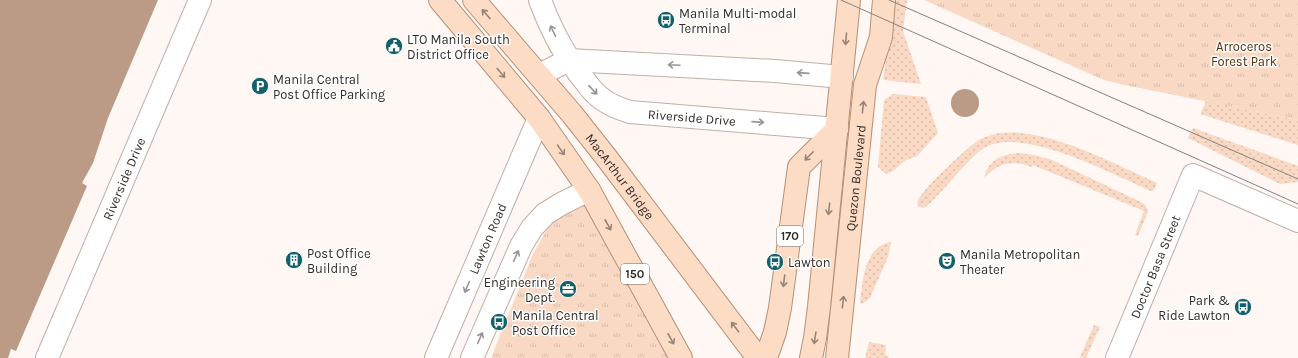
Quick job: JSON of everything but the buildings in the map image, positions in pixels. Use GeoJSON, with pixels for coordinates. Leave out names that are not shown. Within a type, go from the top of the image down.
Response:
{"type":"FeatureCollection","features":[{"type":"Feature","properties":{"kind":"main road","name":"150"},"geometry":{"type":"LineString","coordinates":[[440,0],[539,118],[590,190],[681,358]]}},
{"type":"Feature","properties":{"kind":"main road","name":"MacArthur Bridge"},"geometry":{"type":"LineString","coordinates":[[474,0],[539,75],[601,151],[758,358]]}},
{"type":"Feature","properties":{"kind":"main road","name":"Quezon Boulevard"},"geometry":{"type":"LineString","coordinates":[[811,358],[816,338],[849,0]]}},
{"type":"Feature","properties":{"kind":"main road","name":"Quezon Boulevard"},"geometry":{"type":"LineString","coordinates":[[837,358],[865,85],[880,37],[884,0]]}},
{"type":"Feature","properties":{"kind":"main road","name":"Quezon Boulevard"},"geometry":{"type":"LineString","coordinates":[[766,358],[775,332],[780,308],[799,167],[837,129]]}},
{"type":"Feature","properties":{"kind":"street","name":"Riverside Drive"},"geometry":{"type":"LineString","coordinates":[[47,358],[200,0]]}},
{"type":"Feature","properties":{"kind":"street","name":"Riverside Drive"},"geometry":{"type":"LineString","coordinates":[[540,0],[548,22],[568,60],[594,92],[615,107],[630,112],[837,129]]}},
{"type":"Feature","properties":{"kind":"street"},"geometry":{"type":"LineString","coordinates":[[539,75],[568,60],[774,71],[842,77]]}},
{"type":"Feature","properties":{"kind":"street","name":"Lawton Road"},"geometry":{"type":"LineString","coordinates":[[436,358],[539,118]]}},
{"type":"Feature","properties":{"kind":"street","name":"Doctor Basa Street"},"geometry":{"type":"LineString","coordinates":[[1117,358],[1193,175],[1298,222]]}},
{"type":"Feature","properties":{"kind":"street"},"geometry":{"type":"LineString","coordinates":[[472,358],[521,246],[532,228],[545,214],[561,204],[590,190]]}},
{"type":"Feature","properties":{"kind":"green space"},"geometry":{"type":"Polygon","coordinates":[[[894,0],[907,0],[903,31],[921,84],[883,80],[894,0]]]}},
{"type":"Feature","properties":{"kind":"green space","name":"Arroceros Forest Park"},"geometry":{"type":"Polygon","coordinates":[[[924,0],[1298,0],[1298,120],[1104,80],[924,0]]]}},
{"type":"Feature","properties":{"kind":"green space"},"geometry":{"type":"Polygon","coordinates":[[[893,94],[926,97],[938,133],[917,156],[906,160],[893,171],[886,174],[878,167],[884,100],[893,94]]]}},
{"type":"Feature","properties":{"kind":"green space"},"geometry":{"type":"Polygon","coordinates":[[[1206,101],[1298,120],[1298,145],[1203,115],[1201,112],[1206,101]]]}},
{"type":"Feature","properties":{"kind":"green space"},"geometry":{"type":"Polygon","coordinates":[[[1193,128],[1298,166],[1298,182],[1280,184],[1188,138],[1193,128]]]}},
{"type":"Feature","properties":{"kind":"green space"},"geometry":{"type":"Polygon","coordinates":[[[999,133],[1021,133],[1056,140],[1108,160],[1157,183],[1154,190],[1151,191],[1092,164],[1044,147],[1021,143],[1001,143],[984,148],[980,151],[928,205],[923,208],[919,207],[917,203],[927,188],[970,146],[987,136],[999,133]]]}},
{"type":"Feature","properties":{"kind":"green space"},"geometry":{"type":"Polygon","coordinates":[[[1018,153],[1034,155],[1052,160],[1141,202],[1146,206],[1148,212],[1138,236],[1135,235],[1144,211],[1033,165],[1032,167],[1012,163],[1006,164],[995,169],[984,178],[989,167],[996,160],[1006,155],[1018,153]]]}},
{"type":"Feature","properties":{"kind":"green space"},"geometry":{"type":"Polygon","coordinates":[[[585,204],[668,358],[491,358],[533,254],[554,217],[585,204]]]}},
{"type":"Feature","properties":{"kind":"green space"},"geometry":{"type":"Polygon","coordinates":[[[891,242],[888,257],[870,298],[860,304],[864,276],[870,258],[875,250],[882,245],[891,242]]]}},
{"type":"Feature","properties":{"kind":"green space"},"geometry":{"type":"Polygon","coordinates":[[[1094,325],[1100,327],[1086,358],[1080,357],[1094,325]]]}},
{"type":"Feature","properties":{"kind":"green space"},"geometry":{"type":"Polygon","coordinates":[[[869,342],[886,345],[885,355],[889,356],[888,358],[865,358],[869,342]]]}},
{"type":"Feature","properties":{"kind":"shaded area"},"geometry":{"type":"Polygon","coordinates":[[[0,0],[158,0],[108,118],[93,163],[82,183],[87,186],[16,351],[11,349],[8,358],[0,358],[0,0]]]}},
{"type":"Feature","properties":{"kind":"shaded area"},"geometry":{"type":"Polygon","coordinates":[[[965,89],[971,90],[975,93],[978,97],[978,109],[975,113],[971,116],[965,117],[959,116],[955,113],[952,109],[951,103],[952,97],[955,93],[959,90],[965,89]]]}},
{"type":"Feature","properties":{"kind":"tram line"},"geometry":{"type":"LineString","coordinates":[[841,0],[1298,204]]}},
{"type":"Feature","properties":{"kind":"tram line"},"geometry":{"type":"LineString","coordinates":[[889,0],[1298,179]]}},
{"type":"Feature","properties":{"kind":"place","name":"Manila Multi-modal Terminal"},"geometry":{"type":"Point","coordinates":[666,20]}},
{"type":"Feature","properties":{"kind":"place","name":"LTO Manila South District Office"},"geometry":{"type":"Point","coordinates":[394,46]}},
{"type":"Feature","properties":{"kind":"place","name":"Manila Central Post Office Parking"},"geometry":{"type":"Point","coordinates":[260,86]}},
{"type":"Feature","properties":{"kind":"place","name":"Post Office Building"},"geometry":{"type":"Point","coordinates":[294,260]}},
{"type":"Feature","properties":{"kind":"place","name":"Manila Metropolitan Theater"},"geometry":{"type":"Point","coordinates":[947,261]}},
{"type":"Feature","properties":{"kind":"place","name":"Lawton"},"geometry":{"type":"Point","coordinates":[775,262]}},
{"type":"Feature","properties":{"kind":"place","name":"Engineering Dept."},"geometry":{"type":"Point","coordinates":[568,289]}},
{"type":"Feature","properties":{"kind":"place","name":"Park & Ride Lawton"},"geometry":{"type":"Point","coordinates":[1243,307]}},
{"type":"Feature","properties":{"kind":"place","name":"Manila Central Post Office"},"geometry":{"type":"Point","coordinates":[499,322]}}]}
